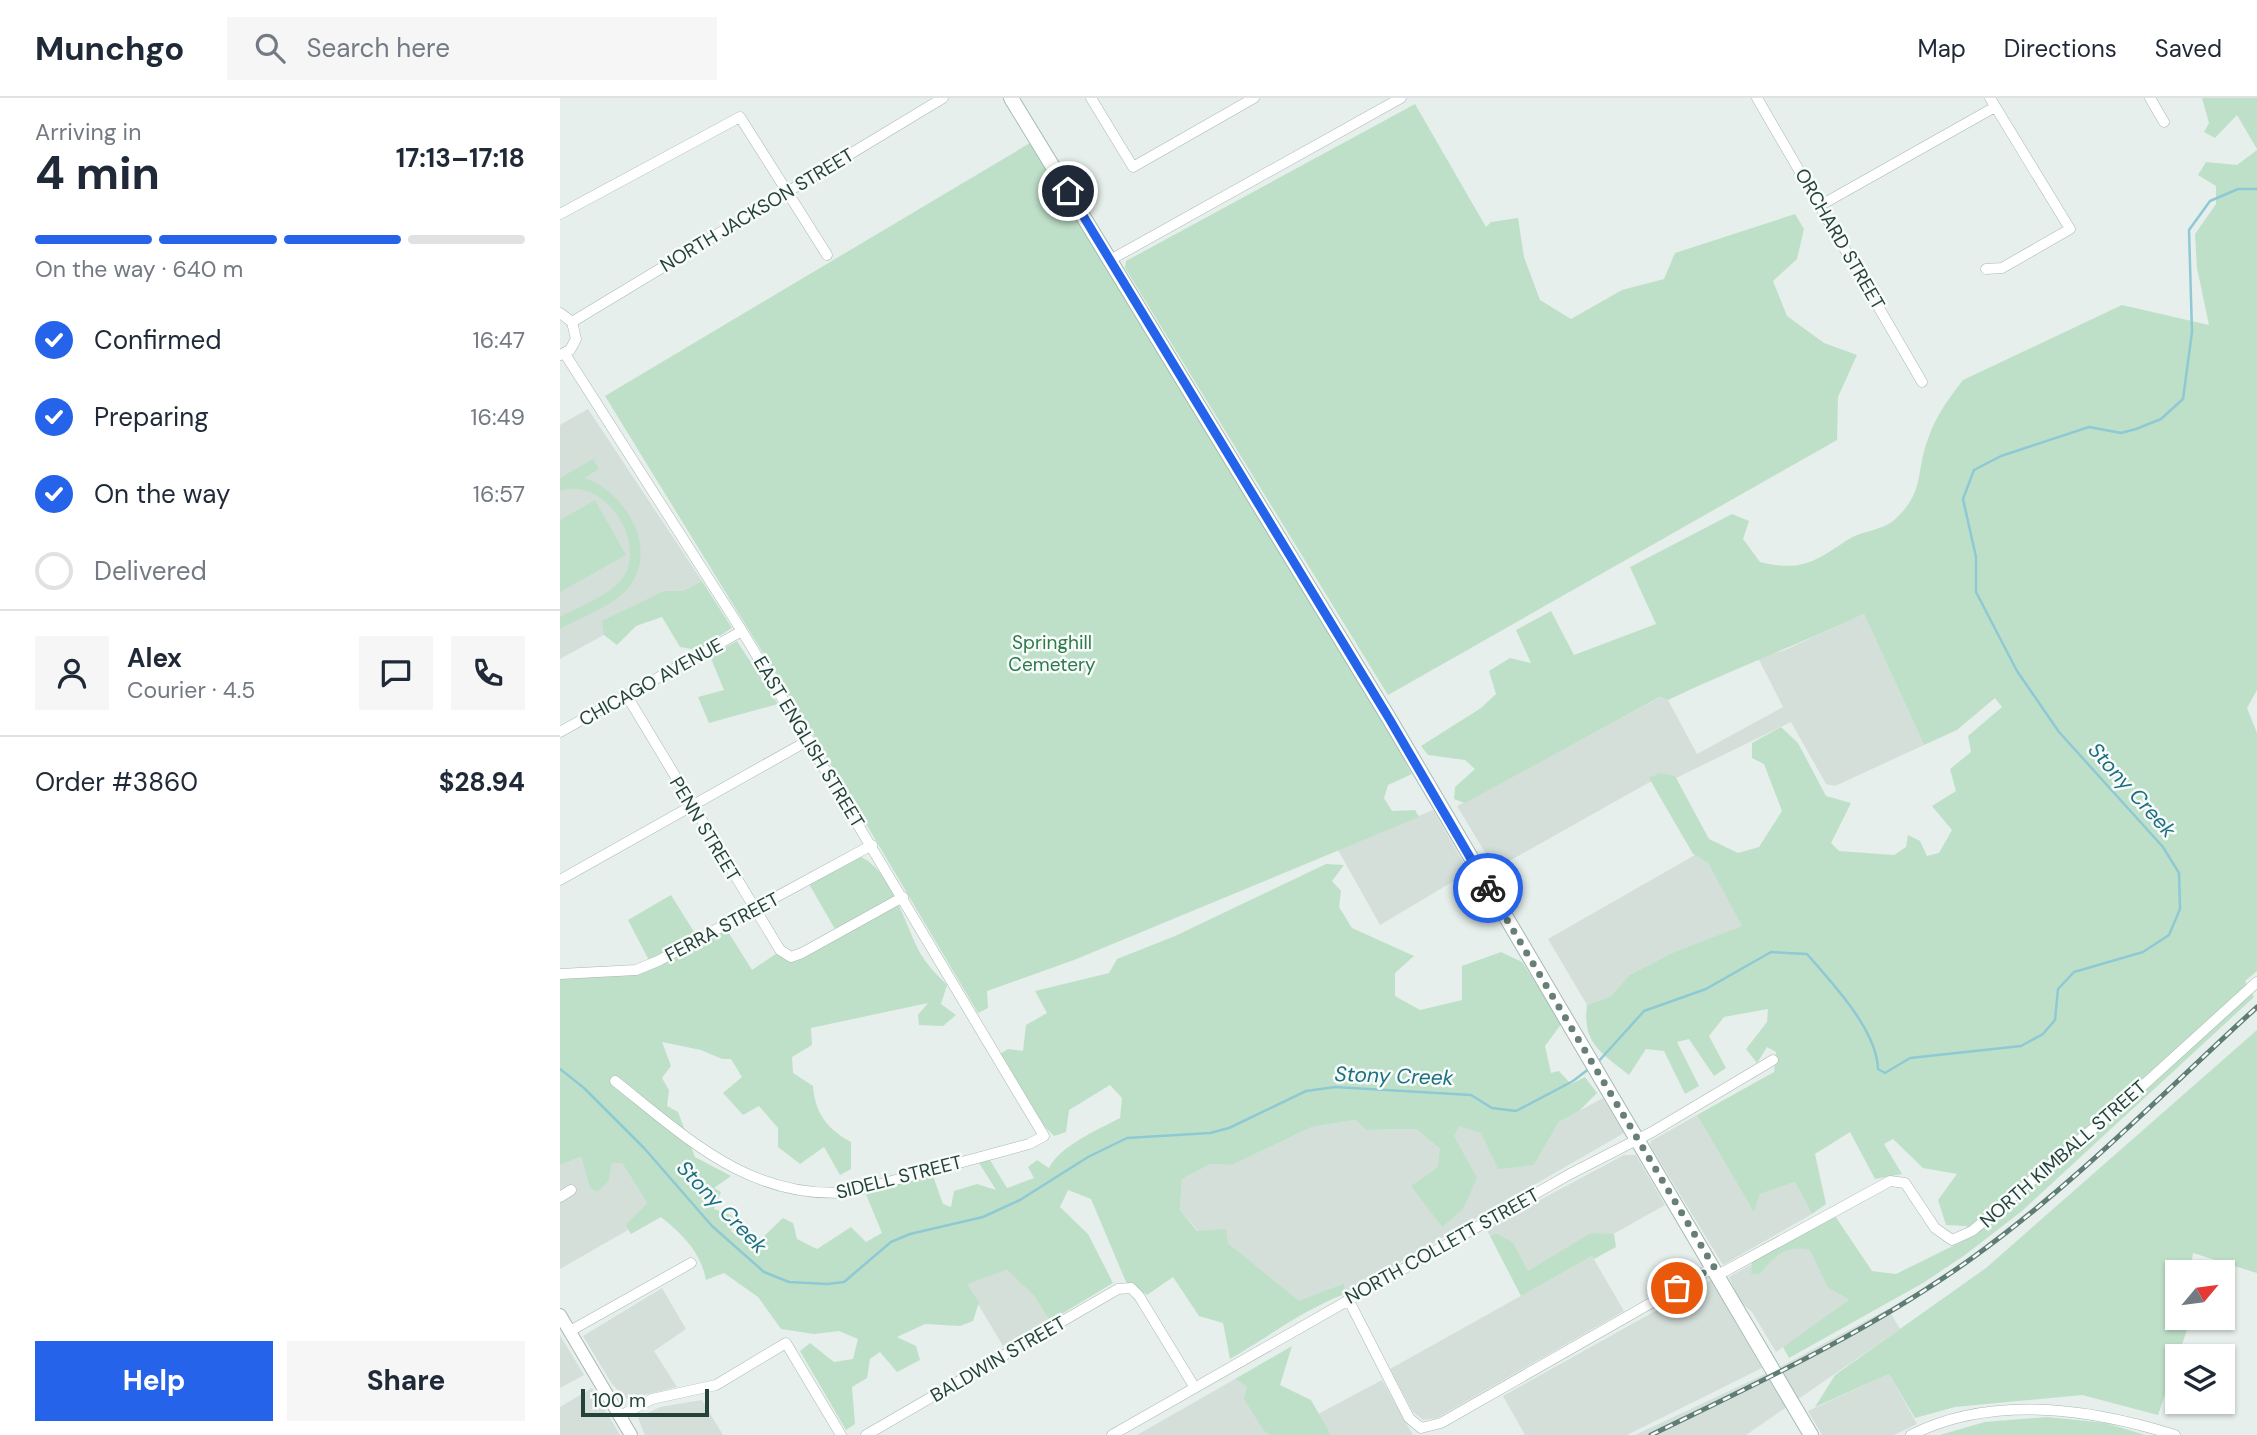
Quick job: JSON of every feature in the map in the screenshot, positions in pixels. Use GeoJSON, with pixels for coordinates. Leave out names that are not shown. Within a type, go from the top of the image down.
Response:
{"type":"FeatureCollection","features":[{"type":"Feature","properties":{"kind":"main road"},"geometry":{"type":"LineString","coordinates":[[1011,98],[1390,720],[1811,1435]]}},
{"type":"Feature","properties":{"kind":"street","name":"NORTH JACKSON STREET"},"geometry":{"type":"LineString","coordinates":[[572,322],[943,98]]}},
{"type":"Feature","properties":{"kind":"street"},"geometry":{"type":"LineString","coordinates":[[1091,98],[1133,167],[1254,98]]}},
{"type":"Feature","properties":{"kind":"street"},"geometry":{"type":"LineString","coordinates":[[1110,260],[1401,98]]}},
{"type":"Feature","properties":{"kind":"street","name":"ORCHARD STREET"},"geometry":{"type":"LineString","coordinates":[[1757,98],[1922,382]]}},
{"type":"Feature","properties":{"kind":"street"},"geometry":{"type":"LineString","coordinates":[[2150,98],[2164,122]]}},
{"type":"Feature","properties":{"kind":"street"},"geometry":{"type":"LineString","coordinates":[[1821,205],[1992,102],[2070,229],[2002,268],[1986,269]]}},
{"type":"Feature","properties":{"kind":"street"},"geometry":{"type":"LineString","coordinates":[[560,214],[733,118],[740,117],[745,120],[827,255]]}},
{"type":"Feature","properties":{"kind":"street"},"geometry":{"type":"LineString","coordinates":[[560,313],[572,322],[576,339],[563,355]]}},
{"type":"Feature","properties":{"kind":"street","name":"EAST ENGLISH STREET"},"geometry":{"type":"LineString","coordinates":[[563,355],[742,631],[1044,1136]]}},
{"type":"Feature","properties":{"kind":"street","name":"CHICAGO AVENUE"},"geometry":{"type":"LineString","coordinates":[[560,732],[742,631]]}},
{"type":"Feature","properties":{"kind":"street","name":"PENN STREET"},"geometry":{"type":"LineString","coordinates":[[627,696],[691,807],[780,950],[791,957],[903,897]]}},
{"type":"Feature","properties":{"kind":"street"},"geometry":{"type":"LineString","coordinates":[[560,880],[809,740]]}},
{"type":"Feature","properties":{"kind":"street","name":"FERRA STREET"},"geometry":{"type":"LineString","coordinates":[[560,974],[636,970],[755,911],[872,845]]}},
{"type":"Feature","properties":{"kind":"street","name":"NORTH KIMBALL STREET"},"geometry":{"type":"LineString","coordinates":[[1348,1299],[1409,1418],[1421,1428],[1441,1423],[1716,1271],[1891,1181],[1905,1183],[1941,1235],[1952,1240],[1972,1231],[2126,1101],[2257,982]]}},
{"type":"Feature","properties":{"kind":"street","name":"NORTH COLLETT STREET"},"geometry":{"type":"LineString","coordinates":[[1112,1435],[1773,1060]]}},
{"type":"Feature","properties":{"kind":"street","name":"SIDELL STREET"},"geometry":{"type":"LineString","coordinates":[[615,1081],[705,1153],[733,1170],[758,1180],[826,1194],[850,1192],[1028,1143],[1044,1136]]}},
{"type":"Feature","properties":{"kind":"street"},"geometry":{"type":"LineString","coordinates":[[560,1197],[571,1190]]}},
{"type":"Feature","properties":{"kind":"street"},"geometry":{"type":"LineString","coordinates":[[570,1331],[691,1263]]}},
{"type":"Feature","properties":{"kind":"street","name":"BALDWIN STREET"},"geometry":{"type":"LineString","coordinates":[[866,1435],[1118,1289],[1130,1288],[1139,1296],[1195,1388]]}},
{"type":"Feature","properties":{"kind":"street"},"geometry":{"type":"LineString","coordinates":[[560,1315],[631,1435]]}},
{"type":"Feature","properties":{"kind":"street"},"geometry":{"type":"LineString","coordinates":[[620,1416],[652,1399],[716,1385],[786,1343],[841,1435]]}},
{"type":"Feature","properties":{"kind":"street"},"geometry":{"type":"LineString","coordinates":[[1910,1435],[1955,1420],[2021,1409],[2088,1412],[2175,1435]]}},
{"type":"Feature","properties":{"kind":"shaded area"},"geometry":{"type":"Polygon","coordinates":[[[588,409],[702,581],[560,659],[560,425],[588,409]]]}},
{"type":"Feature","properties":{"kind":"shaded area"},"geometry":{"type":"Polygon","coordinates":[[[1864,614],[1924,745],[1835,786],[1826,784],[1791,722],[1676,778],[1664,774],[1495,869],[1457,806],[1661,697],[1668,700],[1697,754],[1783,707],[1758,658],[1785,650],[1864,614]]]}},
{"type":"Feature","properties":{"kind":"shaded area"},"geometry":{"type":"Polygon","coordinates":[[[1433,810],[1469,872],[1380,925],[1338,850],[1433,810]]]}},
{"type":"Feature","properties":{"kind":"shaded area"},"geometry":{"type":"Polygon","coordinates":[[[1695,855],[1708,863],[1743,926],[1674,952],[1629,975],[1611,996],[1587,1005],[1548,939],[1695,855]]]}},
{"type":"Feature","properties":{"kind":"shaded area"},"geometry":{"type":"Polygon","coordinates":[[[1603,1098],[1624,1133],[1345,1294],[1343,1283],[1299,1302],[1228,1243],[1198,1231],[1180,1210],[1182,1179],[1211,1164],[1232,1165],[1312,1127],[1355,1120],[1366,1130],[1416,1129],[1440,1149],[1443,1226],[1454,1136],[1459,1125],[1481,1133],[1534,1165],[1559,1122],[1603,1098]]]}},
{"type":"Feature","properties":{"kind":"shaded area"},"geometry":{"type":"Polygon","coordinates":[[[1697,1115],[1754,1211],[1760,1194],[1795,1182],[1812,1214],[1723,1265],[1650,1145],[1651,1141],[1697,1115]]]}},
{"type":"Feature","properties":{"kind":"shaded area"},"geometry":{"type":"Polygon","coordinates":[[[1624,1155],[1636,1155],[1665,1205],[1608,1237],[1591,1234],[1528,1272],[1513,1242],[1496,1233],[1490,1236],[1486,1229],[1624,1155]]]}},
{"type":"Feature","properties":{"kind":"shaded area"},"geometry":{"type":"Polygon","coordinates":[[[581,1157],[590,1188],[609,1181],[612,1163],[622,1163],[647,1203],[625,1225],[628,1230],[560,1269],[560,1165],[581,1157]]]}},
{"type":"Feature","properties":{"kind":"shaded area"},"geometry":{"type":"Polygon","coordinates":[[[1796,1246],[1811,1250],[1828,1288],[1850,1301],[1776,1352],[1752,1312],[1740,1302],[1729,1277],[1752,1264],[1751,1275],[1760,1274],[1774,1256],[1796,1246]]]}},
{"type":"Feature","properties":{"kind":"shaded area"},"geometry":{"type":"Polygon","coordinates":[[[1592,1256],[1624,1311],[1437,1418],[1423,1420],[1413,1412],[1390,1369],[1592,1256]]]}},
{"type":"Feature","properties":{"kind":"shaded area"},"geometry":{"type":"Polygon","coordinates":[[[1007,1270],[1034,1296],[1050,1321],[1003,1346],[966,1284],[1007,1270]]]}},
{"type":"Feature","properties":{"kind":"shaded area"},"geometry":{"type":"Polygon","coordinates":[[[1711,1280],[1762,1368],[1627,1435],[1525,1435],[1503,1396],[1711,1280]]]}},
{"type":"Feature","properties":{"kind":"shaded area"},"geometry":{"type":"Polygon","coordinates":[[[662,1288],[686,1329],[654,1351],[677,1387],[627,1399],[612,1384],[583,1336],[662,1288]]]}},
{"type":"Feature","properties":{"kind":"shaded area"},"geometry":{"type":"Polygon","coordinates":[[[1888,1309],[1900,1329],[1746,1435],[1635,1435],[1780,1367],[1888,1309]]]}},
{"type":"Feature","properties":{"kind":"shaded area"},"geometry":{"type":"Polygon","coordinates":[[[560,1335],[584,1375],[560,1388],[560,1335]]]}},
{"type":"Feature","properties":{"kind":"shaded area"},"geometry":{"type":"Polygon","coordinates":[[[1889,1374],[1917,1424],[1894,1435],[1822,1435],[1808,1411],[1889,1374]]]}},
{"type":"Feature","properties":{"kind":"shaded area"},"geometry":{"type":"Polygon","coordinates":[[[1235,1379],[1247,1387],[1264,1431],[1270,1435],[1137,1435],[1235,1379]]]}},
{"type":"Feature","properties":{"kind":"shaded area"},"geometry":{"type":"Polygon","coordinates":[[[1382,1380],[1413,1435],[1331,1435],[1318,1414],[1382,1380]]]}},
{"type":"Feature","properties":{"kind":"shaded area"},"geometry":{"type":"Polygon","coordinates":[[[592,1388],[620,1435],[560,1435],[560,1407],[592,1388]]]}},
{"type":"Feature","properties":{"kind":"shaded area"},"geometry":{"type":"Polygon","coordinates":[[[702,1400],[723,1435],[645,1435],[638,1418],[660,1407],[702,1400]]]}},
{"type":"Feature","properties":{"kind":"green space"},"geometry":{"type":"Polygon","coordinates":[[[2202,98],[2257,98],[2257,149],[2237,115],[2215,138],[2204,132],[2209,123],[2202,98]]]}},
{"type":"Feature","properties":{"kind":"green space"},"geometry":{"type":"Polygon","coordinates":[[[1415,104],[1486,227],[1491,222],[1518,218],[1524,257],[1540,300],[1571,319],[1622,290],[1664,279],[1675,253],[1795,214],[1804,229],[1797,259],[1773,281],[1787,316],[1824,343],[1857,355],[1838,397],[1837,440],[1388,695],[1125,268],[1126,261],[1415,104]]]}},
{"type":"Feature","properties":{"kind":"green space","name":"Springhill Cemetery"},"geometry":{"type":"Polygon","coordinates":[[[1030,143],[1374,705],[1412,774],[1388,785],[1384,798],[1392,811],[1415,810],[1419,817],[1074,960],[987,991],[988,1008],[978,1013],[814,736],[605,396],[1030,143]]]}},
{"type":"Feature","properties":{"kind":"green space"},"geometry":{"type":"Polygon","coordinates":[[[2257,150],[2257,690],[2247,708],[2257,733],[2257,971],[2245,981],[2254,997],[2022,1211],[1923,1283],[1789,1358],[1783,1347],[1849,1300],[1828,1288],[1810,1250],[1788,1250],[1770,1262],[1760,1274],[1751,1275],[1752,1262],[1835,1216],[1872,1271],[1896,1274],[1979,1233],[1966,1226],[1946,1225],[1938,1200],[1957,1174],[1923,1168],[1893,1139],[1884,1144],[1902,1174],[1875,1179],[1850,1132],[1815,1154],[1826,1204],[1812,1214],[1795,1182],[1760,1194],[1754,1212],[1697,1115],[1774,1072],[1776,1052],[1767,1047],[1757,1063],[1746,1049],[1767,1022],[1768,1009],[1724,1017],[1709,1036],[1726,1068],[1714,1076],[1689,1039],[1677,1042],[1699,1086],[1685,1094],[1664,1051],[1646,1049],[1629,1075],[1596,1046],[1588,1029],[1587,1005],[1611,996],[1629,975],[1674,952],[1742,926],[1708,863],[1693,854],[1649,778],[1660,773],[1675,776],[1709,839],[1738,853],[1759,847],[1782,811],[1764,764],[1752,758],[1752,743],[1781,727],[1798,743],[1826,796],[1851,803],[1831,843],[1839,851],[1894,855],[1906,847],[1908,835],[1920,841],[1927,856],[1939,853],[1952,830],[1932,806],[1956,791],[1950,769],[1971,752],[1968,736],[2002,707],[1995,698],[1957,730],[1924,745],[1864,614],[1668,700],[1660,697],[1465,803],[1454,799],[1455,787],[1475,769],[1465,760],[1428,755],[1421,746],[1481,708],[1496,694],[1489,671],[1510,658],[1531,663],[1516,630],[1551,611],[1574,655],[1656,624],[1630,567],[1732,514],[1749,521],[1743,539],[1760,562],[1787,566],[1817,559],[1854,536],[1893,521],[1911,501],[1931,431],[1963,380],[2122,305],[2209,325],[2197,268],[2195,234],[2216,204],[2216,186],[2198,175],[2206,162],[2237,165],[2257,150]]]}},
{"type":"Feature","properties":{"kind":"green space"},"geometry":{"type":"Polygon","coordinates":[[[593,459],[599,469],[584,478],[612,495],[624,507],[633,522],[641,555],[638,572],[629,587],[615,600],[560,629],[560,617],[595,600],[619,583],[629,561],[625,529],[605,502],[591,493],[576,489],[560,491],[560,478],[593,459]]]}},
{"type":"Feature","properties":{"kind":"green space"},"geometry":{"type":"Polygon","coordinates":[[[595,500],[626,555],[560,592],[560,520],[595,500]]]}},
{"type":"Feature","properties":{"kind":"green space"},"geometry":{"type":"Polygon","coordinates":[[[702,581],[732,628],[697,650],[680,647],[662,617],[636,626],[617,645],[604,635],[602,621],[664,591],[683,591],[702,581]]]}},
{"type":"Feature","properties":{"kind":"green space"},"geometry":{"type":"Polygon","coordinates":[[[737,641],[778,704],[709,723],[698,697],[724,690],[710,656],[737,641]]]}},
{"type":"Feature","properties":{"kind":"green space"},"geometry":{"type":"Polygon","coordinates":[[[858,856],[870,862],[880,872],[896,899],[922,956],[947,985],[941,1004],[956,1015],[943,1026],[919,1025],[918,1015],[928,1003],[811,1028],[812,1045],[792,1057],[793,1073],[813,1086],[816,1104],[824,1119],[835,1132],[851,1142],[851,1169],[840,1175],[824,1147],[800,1164],[778,1147],[778,1128],[759,1106],[743,1115],[723,1093],[742,1077],[731,1059],[722,1059],[701,1050],[662,1042],[671,1066],[662,1078],[669,1090],[667,1106],[678,1112],[695,1157],[731,1176],[714,1188],[721,1192],[714,1209],[736,1217],[731,1231],[743,1241],[762,1238],[783,1218],[793,1223],[797,1239],[817,1249],[851,1227],[866,1242],[882,1233],[865,1192],[932,1173],[943,1204],[951,1207],[954,1191],[977,1184],[996,1190],[979,1163],[990,1160],[1007,1188],[1034,1178],[1028,1167],[1037,1160],[1049,1168],[1070,1146],[1120,1118],[1122,1098],[1110,1085],[1069,1110],[1066,1132],[1054,1136],[1042,1124],[1000,1054],[1008,1049],[1023,1051],[1026,1025],[1047,1013],[1035,991],[1109,973],[1117,959],[1175,936],[1326,864],[1344,865],[1332,881],[1341,891],[1339,907],[1352,928],[1414,956],[1395,973],[1395,996],[1420,1010],[1462,1000],[1462,966],[1501,952],[1522,962],[1562,1023],[1545,1046],[1551,1073],[1559,1071],[1571,1084],[1585,1077],[1597,1093],[1579,1111],[1559,1122],[1534,1165],[1498,1169],[1481,1133],[1459,1126],[1454,1136],[1477,1178],[1463,1209],[1442,1227],[1411,1186],[1438,1167],[1440,1149],[1416,1129],[1366,1130],[1355,1120],[1312,1127],[1232,1165],[1211,1164],[1182,1179],[1180,1210],[1197,1231],[1226,1229],[1228,1243],[1299,1301],[1344,1283],[1345,1294],[1301,1315],[1230,1359],[1223,1323],[1199,1316],[1173,1277],[1147,1295],[1126,1282],[1091,1199],[1068,1190],[1060,1207],[1088,1234],[1113,1283],[1050,1321],[1034,1296],[1007,1270],[967,1284],[979,1302],[973,1321],[960,1326],[925,1324],[897,1337],[916,1346],[920,1360],[897,1372],[880,1352],[870,1359],[867,1378],[852,1387],[855,1424],[846,1430],[800,1351],[810,1343],[834,1362],[853,1359],[858,1339],[839,1331],[814,1334],[781,1329],[758,1297],[724,1273],[706,1280],[695,1252],[661,1217],[631,1234],[625,1225],[647,1203],[622,1163],[612,1163],[609,1181],[597,1192],[590,1188],[581,1157],[560,1165],[560,975],[652,966],[628,920],[671,895],[701,943],[727,930],[752,970],[777,953],[796,961],[839,936],[809,884],[858,856]]]}},
{"type":"Feature","properties":{"kind":"green space"},"geometry":{"type":"Polygon","coordinates":[[[2257,1030],[2257,1273],[2235,1266],[2235,1260],[2215,1260],[2193,1253],[2192,1260],[2165,1260],[2165,1330],[2187,1330],[2182,1344],[2165,1344],[2165,1394],[2158,1415],[2082,1395],[1955,1407],[1915,1418],[1889,1374],[1815,1407],[1835,1375],[1986,1268],[2257,1030]]]}},
{"type":"Feature","properties":{"kind":"green space"},"geometry":{"type":"Polygon","coordinates":[[[1496,1233],[1513,1242],[1528,1271],[1591,1233],[1614,1234],[1616,1247],[1594,1259],[1592,1256],[1521,1296],[1490,1236],[1496,1233]]]}},
{"type":"Feature","properties":{"kind":"green space"},"geometry":{"type":"Polygon","coordinates":[[[1292,1346],[1280,1385],[1311,1400],[1331,1435],[1270,1435],[1264,1431],[1244,1399],[1247,1387],[1235,1379],[1292,1346]]]}},
{"type":"Feature","properties":{"kind":"green space"},"geometry":{"type":"Polygon","coordinates":[[[2047,1417],[2106,1423],[2145,1435],[1940,1435],[1985,1422],[2047,1417]]]}},
{"type":"Feature","properties":{"kind":"waterway","name":"Stony Creek"},"geometry":{"type":"LineString","coordinates":[[1598,1062],[1644,1011],[1706,989],[1771,952],[1807,954],[1862,1023],[1876,1054],[1878,1069],[1885,1073],[1910,1058],[2021,1046],[2043,1034],[2055,1020],[2058,989],[2074,972],[2143,952],[2169,935],[2180,909],[2179,873],[2163,847],[2059,732],[2017,671],[1976,592],[1976,557],[1963,499],[1974,470],[2001,456],[2089,427],[2121,433],[2136,429],[2161,419],[2183,399],[2192,332],[2189,230],[2210,201],[2238,189],[2257,189]]}},
{"type":"Feature","properties":{"kind":"waterway","name":"Stony Creek"},"geometry":{"type":"LineString","coordinates":[[560,1069],[584,1088],[644,1148],[712,1226],[764,1272],[789,1282],[827,1284],[844,1282],[891,1242],[910,1234],[983,1217],[1020,1200],[1088,1157],[1127,1138],[1210,1133],[1229,1128],[1306,1091],[1335,1087],[1471,1095],[1492,1108],[1516,1111],[1573,1081],[1590,1068]]}},
{"type":"Feature","properties":{"kind":"railway"},"geometry":{"type":"LineString","coordinates":[[1651,1435],[1776,1374],[1857,1330],[1975,1256],[2049,1198],[2257,1007]]}},
{"type":"Feature","properties":{"kind":"way so far"},"geometry":{"type":"LineString","coordinates":[[1488,888],[1714,1267],[1677,1288]]}},
{"type":"Feature","properties":{"kind":"route"},"geometry":{"type":"LineString","coordinates":[[1068,191],[1390,720],[1488,888]]}}]}
